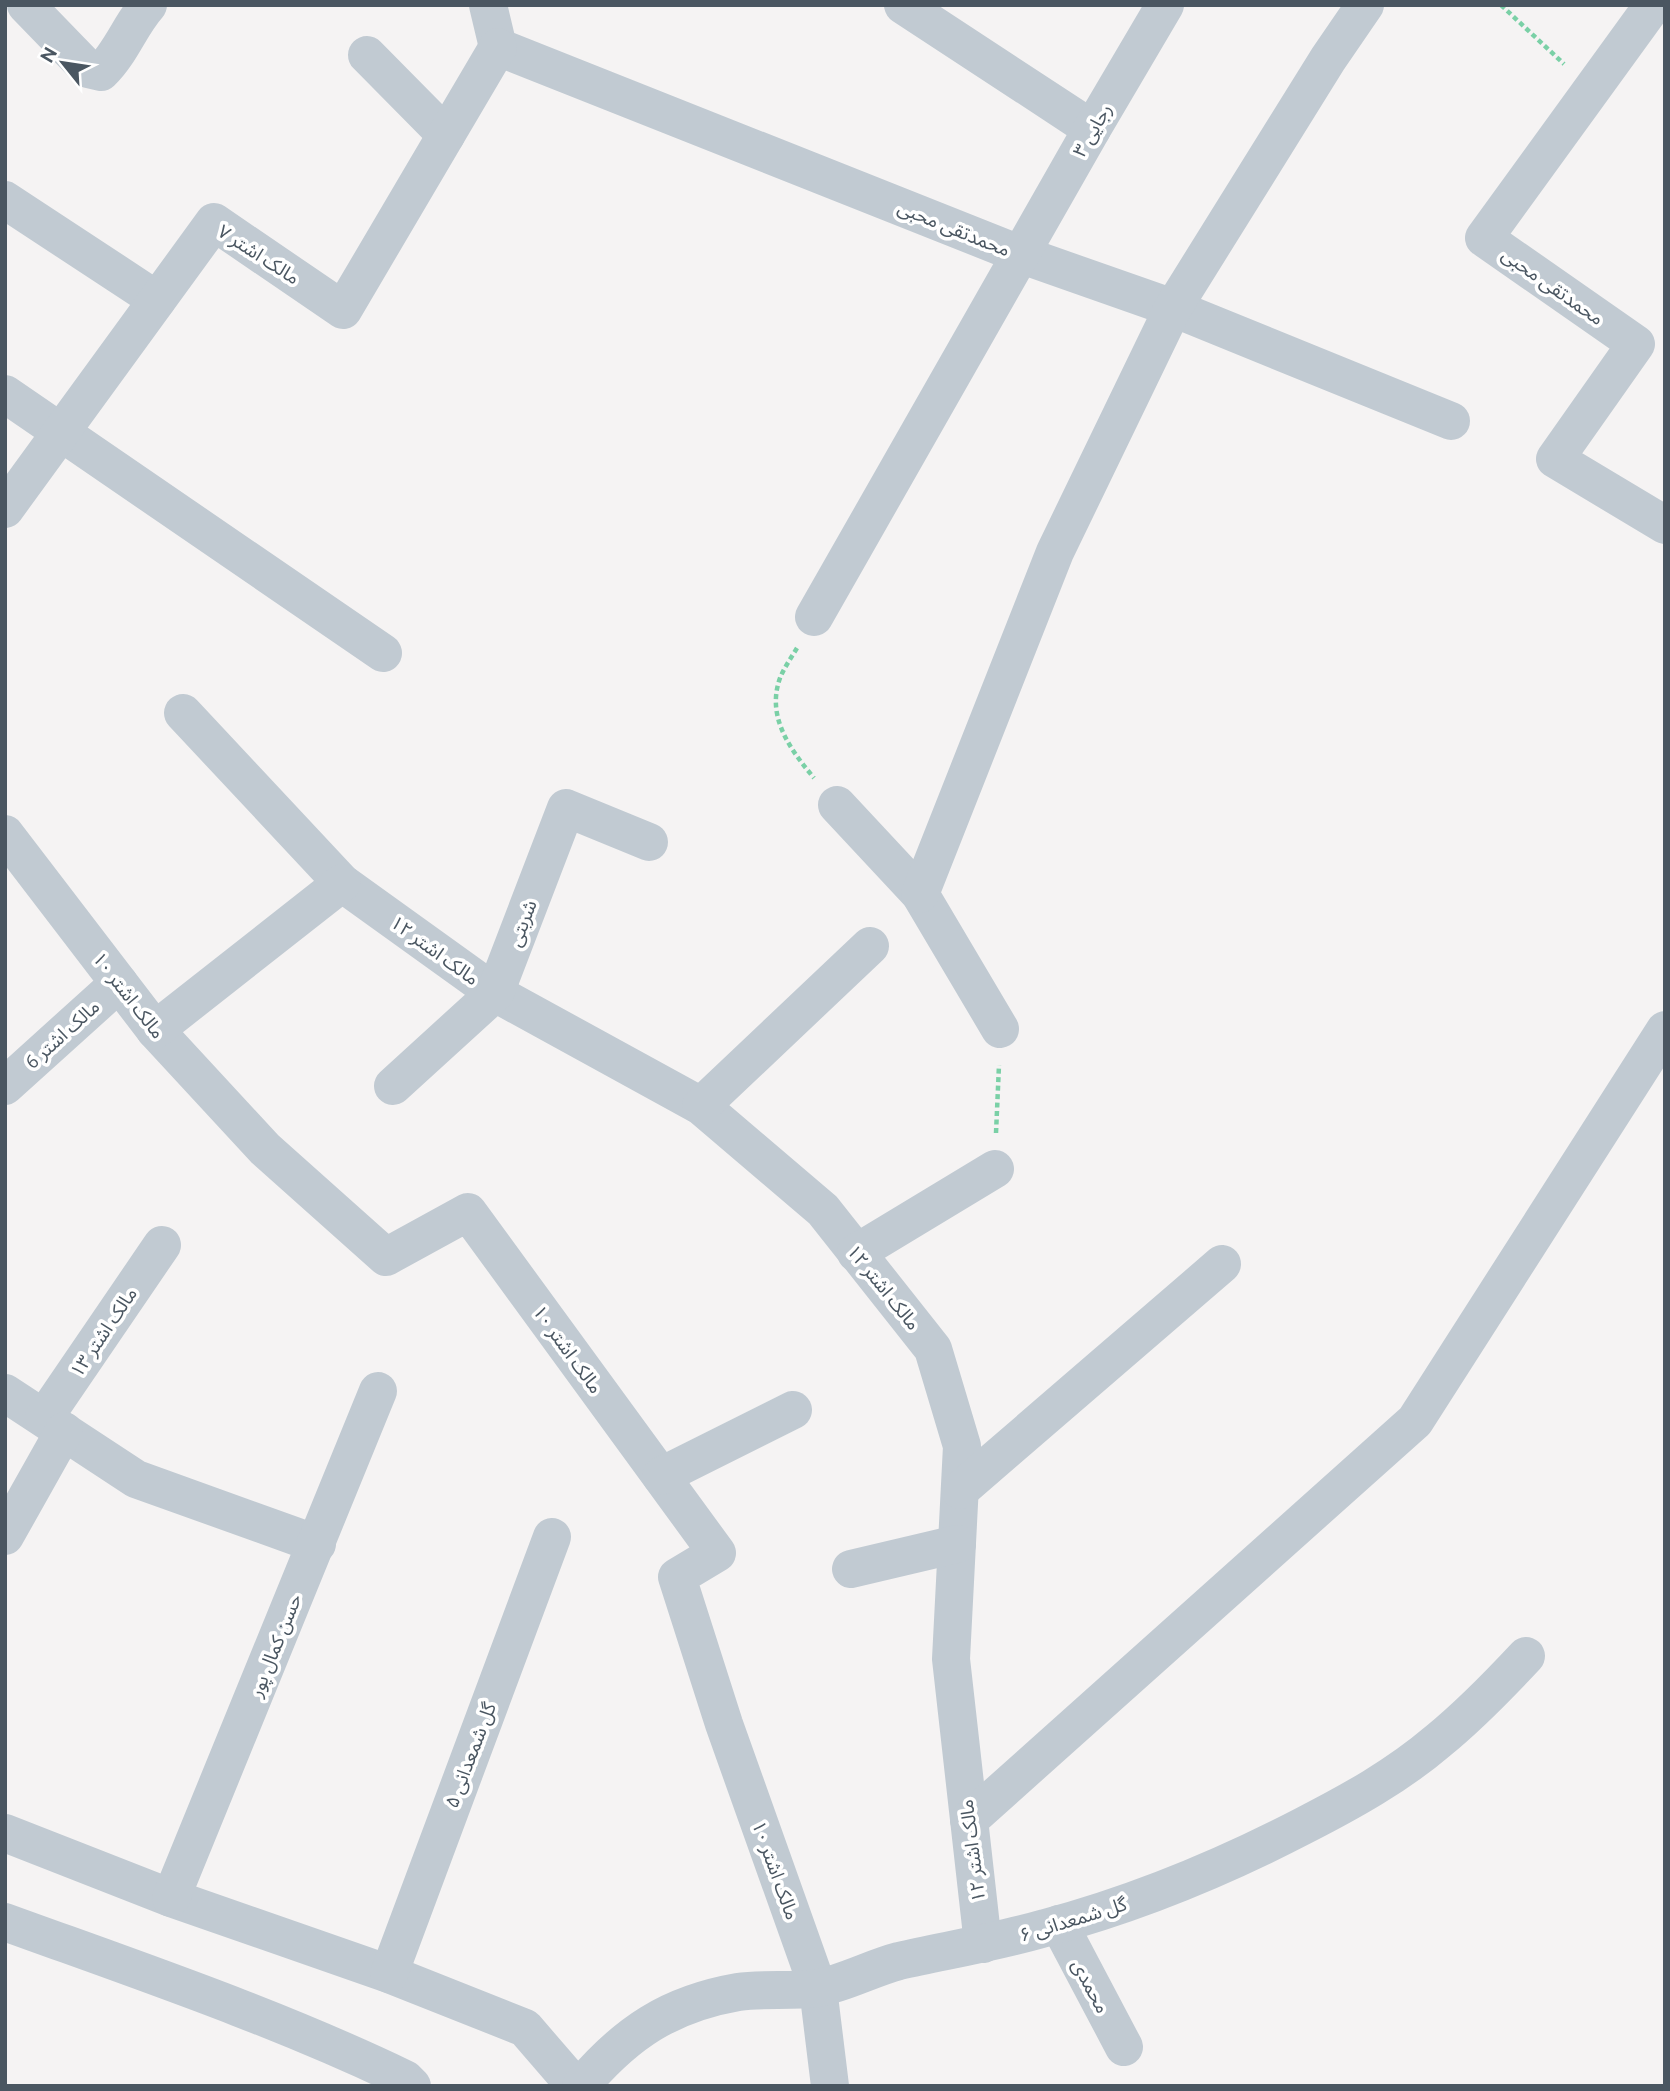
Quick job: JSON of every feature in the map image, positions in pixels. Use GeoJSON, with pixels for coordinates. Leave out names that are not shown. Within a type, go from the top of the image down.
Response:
{"type":"FeatureCollection","features":[{"type":"Feature","properties":{"kind":"street"},"geometry":{"type":"LineString","coordinates":[[26,5],[88,69],[101,72],[110,63],[148,5]]}},
{"type":"Feature","properties":{"kind":"street"},"geometry":{"type":"LineString","coordinates":[[488,5],[498,47]]}},
{"type":"Feature","properties":{"kind":"street"},"geometry":{"type":"LineString","coordinates":[[903,5],[1092,128]]}},
{"type":"Feature","properties":{"kind":"street"},"geometry":{"type":"LineString","coordinates":[[920,894],[1055,552],[1173,308],[1328,59],[1366,5]]}},
{"type":"Feature","properties":{"kind":"street","name":"محمدتقی محبی"},"geometry":{"type":"LineString","coordinates":[[1653,5],[1484,238],[1636,344],[1555,458],[1665,525]]}},
{"type":"Feature","properties":{"kind":"street","name":"رجایی ۳"},"geometry":{"type":"LineString","coordinates":[[814,617],[1022,255],[1155,9]]}},
{"type":"Feature","properties":{"kind":"street","name":"مالک اشتر ۷"},"geometry":{"type":"LineString","coordinates":[[5,509],[215,222],[343,310],[498,47]]}},
{"type":"Feature","properties":{"kind":"street","name":"محمدتقی محبی"},"geometry":{"type":"LineString","coordinates":[[498,47],[1022,255],[1173,308],[1451,421]]}},
{"type":"Feature","properties":{"kind":"street"},"geometry":{"type":"LineString","coordinates":[[367,55],[446,135]]}},
{"type":"Feature","properties":{"kind":"street"},"geometry":{"type":"LineString","coordinates":[[5,200],[157,300]]}},
{"type":"Feature","properties":{"kind":"street"},"geometry":{"type":"LineString","coordinates":[[5,394],[383,653]]}},
{"type":"Feature","properties":{"kind":"street","name":"مالک اشتر ۱۲"},"geometry":{"type":"LineString","coordinates":[[183,713],[342,883],[495,993],[701,1106],[823,1210],[933,1349],[962,1446],[951,1659],[983,1944]]}},
{"type":"Feature","properties":{"kind":"street"},"geometry":{"type":"LineString","coordinates":[[836,805],[920,894],[1000,1029]]}},
{"type":"Feature","properties":{"kind":"street","name":"شربتی"},"geometry":{"type":"LineString","coordinates":[[393,1086],[495,993],[566,808],[649,842]]}},
{"type":"Feature","properties":{"kind":"street","name":"مالک اشتر ۱۰"},"geometry":{"type":"LineString","coordinates":[[5,834],[155,1030],[265,1149],[386,1256],[468,1212],[718,1553],[677,1577],[724,1724],[818,1988],[830,2086]]}},
{"type":"Feature","properties":{"kind":"street"},"geometry":{"type":"LineString","coordinates":[[155,1030],[342,883]]}},
{"type":"Feature","properties":{"kind":"street"},"geometry":{"type":"LineString","coordinates":[[701,1106],[870,946]]}},
{"type":"Feature","properties":{"kind":"street","name":"مالک اشتر 6"},"geometry":{"type":"LineString","coordinates":[[5,1086],[119,983]]}},
{"type":"Feature","properties":{"kind":"street"},"geometry":{"type":"LineString","coordinates":[[969,1820],[1415,1421],[1665,1030]]}},
{"type":"Feature","properties":{"kind":"street"},"geometry":{"type":"LineString","coordinates":[[856,1253],[995,1169]]}},
{"type":"Feature","properties":{"kind":"street","name":"مالک اشتر ۱۳"},"geometry":{"type":"LineString","coordinates":[[5,1536],[54,1424],[162,1245]]}},
{"type":"Feature","properties":{"kind":"street"},"geometry":{"type":"LineString","coordinates":[[960,1490],[1222,1264]]}},
{"type":"Feature","properties":{"kind":"street","name":"حسن کمال پور"},"geometry":{"type":"LineString","coordinates":[[171,1898],[378,1391]]}},
{"type":"Feature","properties":{"kind":"street"},"geometry":{"type":"LineString","coordinates":[[5,1393],[136,1479],[317,1544]]}},
{"type":"Feature","properties":{"kind":"street"},"geometry":{"type":"LineString","coordinates":[[662,1476],[793,1410]]}},
{"type":"Feature","properties":{"kind":"street","name":"گل شمعدانی ۵"},"geometry":{"type":"LineString","coordinates":[[388,1974],[552,1537]]}},
{"type":"Feature","properties":{"kind":"street"},"geometry":{"type":"LineString","coordinates":[[851,1569],[957,1544]]}},
{"type":"Feature","properties":{"kind":"street","name":"گل شمعدانی ۶"},"geometry":{"type":"LineString","coordinates":[[582,2086],[602,2061],[641,2029],[685,2005],[739,1992],[818,1988],[896,1962],[983,1944],[1059,1924],[1177,1885],[1243,1857],[1366,1794],[1436,1743],[1478,1706],[1526,1656]]}},
{"type":"Feature","properties":{"kind":"street"},"geometry":{"type":"LineString","coordinates":[[5,1833],[171,1898],[388,1974],[525,2028],[575,2086]]}},
{"type":"Feature","properties":{"kind":"street"},"geometry":{"type":"LineString","coordinates":[[5,1922],[281,2023],[358,2056],[405,2079],[412,2086]]}},
{"type":"Feature","properties":{"kind":"street","name":"محمدی"},"geometry":{"type":"LineString","coordinates":[[1059,1924],[1124,2047]]}},
{"type":"Feature","properties":{"kind":"path"},"geometry":{"type":"LineString","coordinates":[[1501,5],[1592,90]]}},
{"type":"Feature","properties":{"kind":"path"},"geometry":{"type":"LineString","coordinates":[[814,617],[780,677],[775,701],[781,730],[799,760],[836,805]]}},
{"type":"Feature","properties":{"kind":"path"},"geometry":{"type":"LineString","coordinates":[[995,1169],[1000,1029]]}}]}
